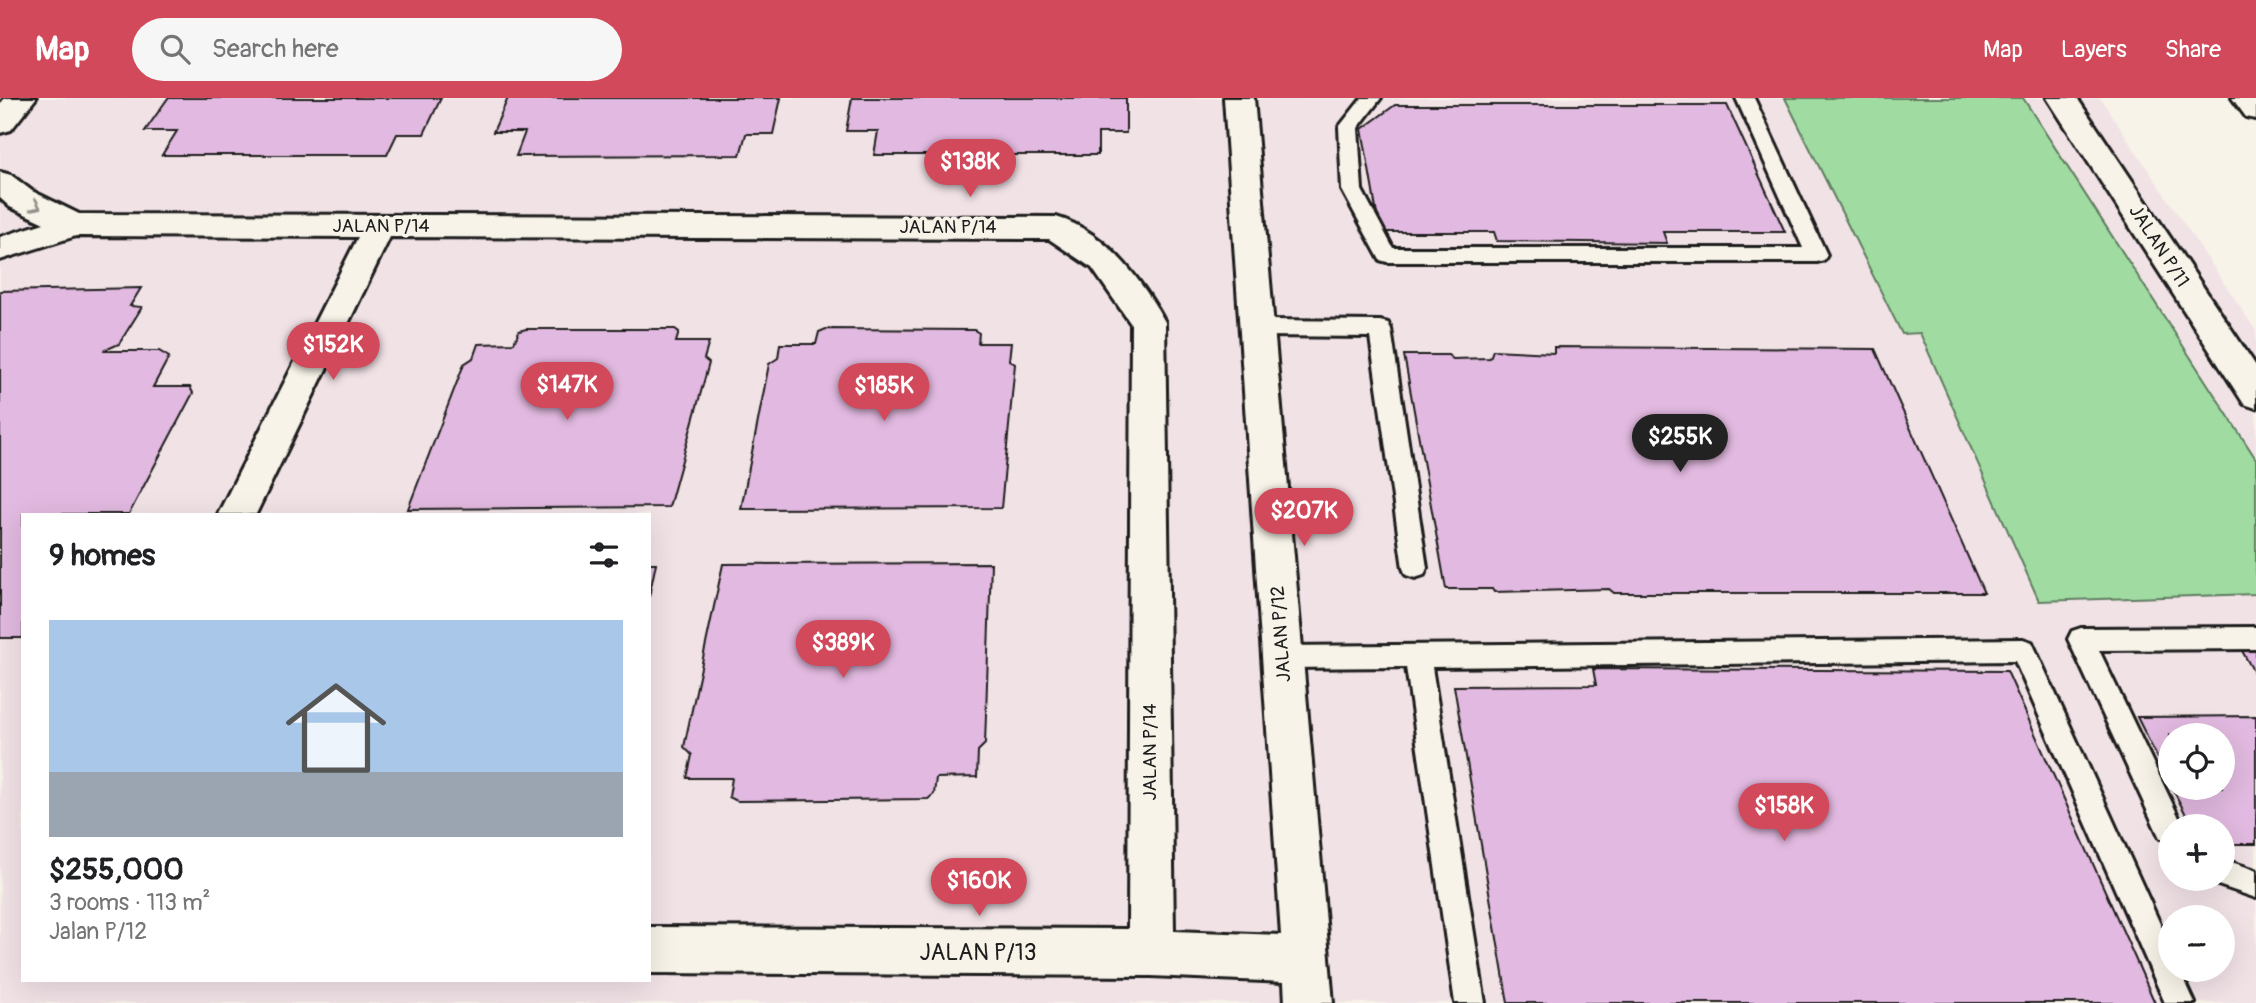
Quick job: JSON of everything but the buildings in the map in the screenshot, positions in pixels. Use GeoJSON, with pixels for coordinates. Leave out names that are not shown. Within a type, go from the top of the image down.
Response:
{"type":"FeatureCollection","features":[{"type":"Feature","properties":{"kind":"street"},"geometry":{"type":"LineString","coordinates":[[0,123],[21,98]]}},
{"type":"Feature","properties":{"kind":"street","name":"JALAN P/12"},"geometry":{"type":"LineString","coordinates":[[1239,98],[1308,982]]}},
{"type":"Feature","properties":{"kind":"street","name":"JALAN P/11"},"geometry":{"type":"LineString","coordinates":[[2062,98],[2256,394]]}},
{"type":"Feature","properties":{"kind":"street"},"geometry":{"type":"LineString","coordinates":[[2247,98],[2256,110]]}},
{"type":"Feature","properties":{"kind":"street","name":"JALAN P/14"},"geometry":{"type":"LineString","coordinates":[[0,182],[21,199],[75,225]]}},
{"type":"Feature","properties":{"kind":"street","name":"JALAN P/14"},"geometry":{"type":"LineString","coordinates":[[0,249],[75,225],[1056,228],[1104,260],[1148,322],[1151,953]]}},
{"type":"Feature","properties":{"kind":"street"},"geometry":{"type":"LineString","coordinates":[[237,513],[379,226]]}},
{"type":"Feature","properties":{"kind":"street","name":"JALAN P/13"},"geometry":{"type":"LineString","coordinates":[[651,950],[1151,953],[1308,982]]}},
{"type":"Feature","properties":{"kind":"lane"},"geometry":{"type":"LineString","coordinates":[[1372,98],[1348,127],[1352,190],[1387,255],[1817,255],[1745,98]]}},
{"type":"Feature","properties":{"kind":"lane"},"geometry":{"type":"LineString","coordinates":[[1257,328],[1380,329],[1415,568]]}},
{"type":"Feature","properties":{"kind":"lane"},"geometry":{"type":"LineString","coordinates":[[2163,814],[2081,639],[2256,638]]}},
{"type":"Feature","properties":{"kind":"lane"},"geometry":{"type":"LineString","coordinates":[[1283,657],[2023,650],[2180,1003]]}},
{"type":"Feature","properties":{"kind":"lane"},"geometry":{"type":"LineString","coordinates":[[1417,656],[1470,1003]]}},
{"type":"Feature","properties":{"kind":"lane"},"geometry":{"type":"LineString","coordinates":[[2235,877],[2256,884]]}},
{"type":"Feature","properties":{"kind":"shaded area"},"geometry":{"type":"Polygon","coordinates":[[[0,98],[2100,98],[2256,331],[2256,1003],[0,1003],[0,98]]]}},
{"type":"Feature","properties":{"kind":"green space"},"geometry":{"type":"Polygon","coordinates":[[[1785,98],[2023,98],[2256,459],[2256,594],[2039,601],[1920,333],[1902,334],[1785,98]]]}}]}
